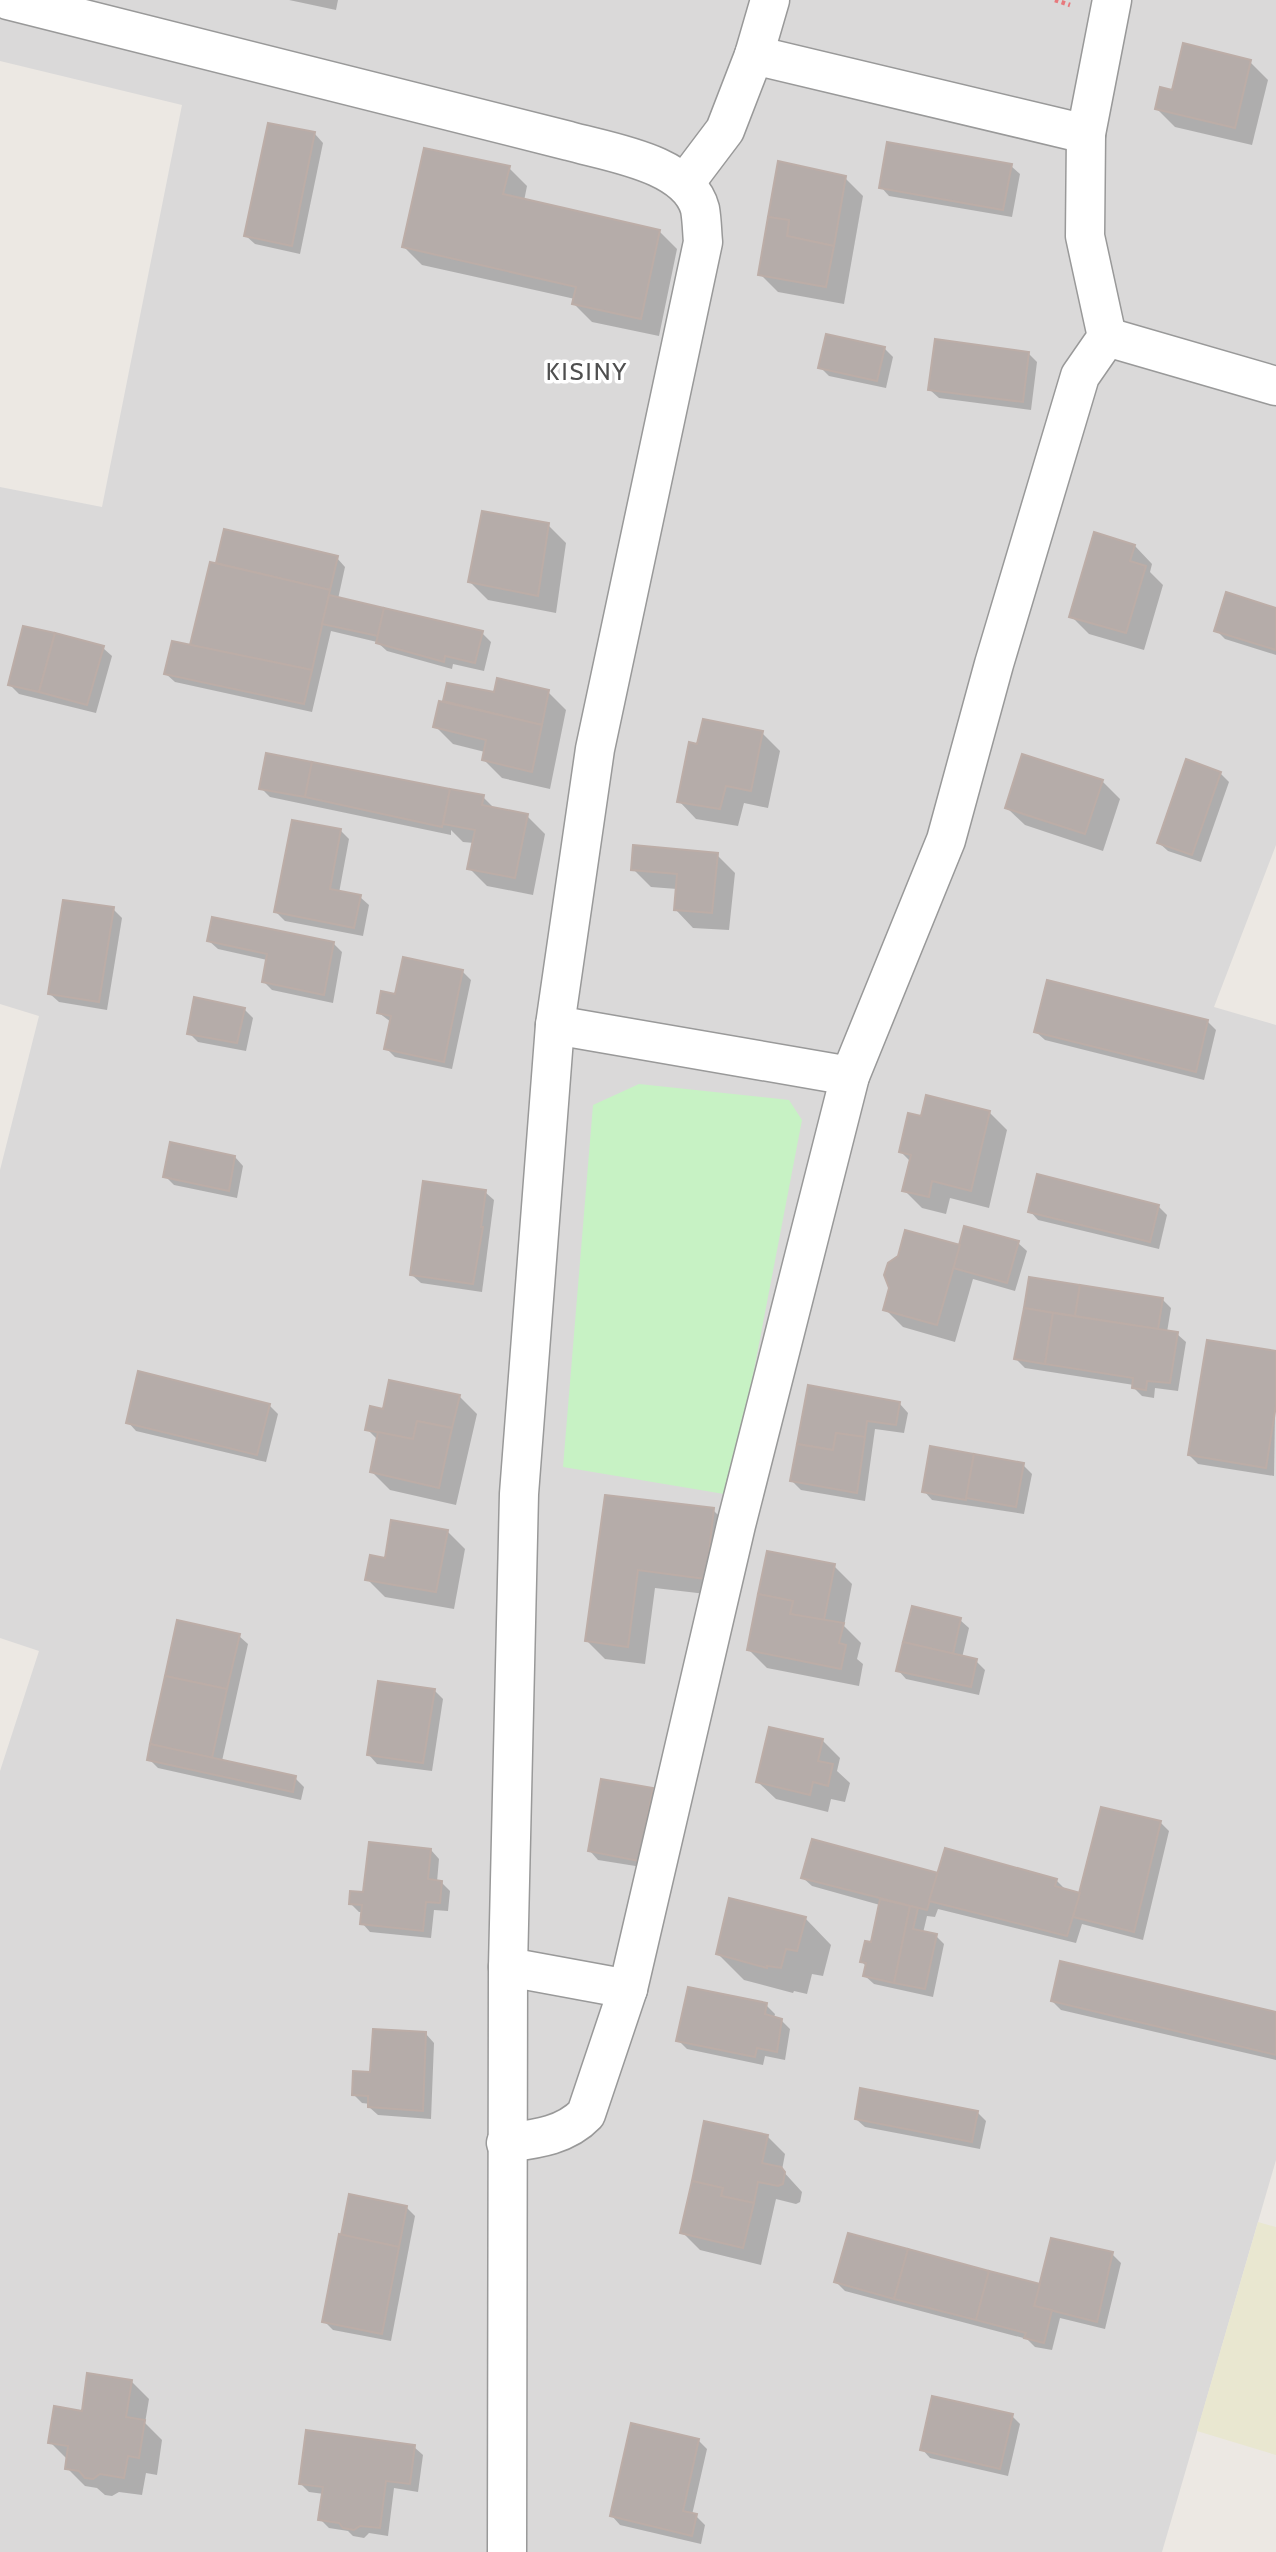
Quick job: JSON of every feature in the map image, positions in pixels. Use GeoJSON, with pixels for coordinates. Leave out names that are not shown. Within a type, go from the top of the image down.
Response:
{"type":"FeatureCollection","features":[{"type":"Feature","properties":{"kind":"street"},"geometry":{"type":"LineString","coordinates":[[8,0],[569,141],[654,165],[685,183],[699,207],[703,243],[596,749],[555,1024],[519,1494],[506,2143],[507,2552]]}},
{"type":"Feature","properties":{"kind":"street"},"geometry":{"type":"LineString","coordinates":[[685,183],[724,130],[754,55],[770,0]]}},
{"type":"Feature","properties":{"kind":"street"},"geometry":{"type":"LineString","coordinates":[[506,2143],[541,2139],[575,2125],[586,2114],[628,1989],[736,1525],[850,1076],[946,839],[994,664],[1080,376],[1107,337],[1085,236],[1086,134],[1112,0]]}},
{"type":"Feature","properties":{"kind":"street"},"geometry":{"type":"LineString","coordinates":[[754,55],[1086,134]]}},
{"type":"Feature","properties":{"kind":"street"},"geometry":{"type":"LineString","coordinates":[[1107,337],[1276,386]]}},
{"type":"Feature","properties":{"kind":"street"},"geometry":{"type":"LineString","coordinates":[[555,1024],[850,1076]]}},
{"type":"Feature","properties":{"kind":"street"},"geometry":{"type":"LineString","coordinates":[[508,1967],[628,1989]]}},
{"type":"Feature","properties":{"kind":"shaded area"},"geometry":{"type":"Polygon","coordinates":[[[0,0],[1276,0],[1276,845],[1214,1007],[1276,1025],[1276,2160],[1162,2552],[0,2552],[0,1771],[39,1651],[0,1638],[0,1170],[39,1016],[0,1004],[0,487],[102,507],[182,105],[0,61],[0,0]]]}},
{"type":"Feature","properties":{"kind":"shaded area"},"geometry":{"type":"Polygon","coordinates":[[[1258,2222],[1276,2227],[1276,2455],[1197,2431],[1258,2222]]]}},
{"type":"Feature","properties":{"kind":"green space"},"geometry":{"type":"Polygon","coordinates":[[[639,1084],[789,1100],[802,1120],[730,1495],[563,1467],[593,1105],[639,1084]]]}},
{"type":"Feature","properties":{"kind":"building"},"geometry":{"type":"Polygon","coordinates":[[[1183,43],[1251,60],[1235,128],[1155,109],[1160,87],[1172,90],[1183,43]]]}},
{"type":"Feature","properties":{"kind":"building"},"geometry":{"type":"Polygon","coordinates":[[[268,123],[315,132],[292,246],[244,236],[268,123]]]}},
{"type":"Feature","properties":{"kind":"building"},"geometry":{"type":"Polygon","coordinates":[[[887,142],[1012,164],[1003,210],[879,188],[887,142]]]}},
{"type":"Feature","properties":{"kind":"building"},"geometry":{"type":"Polygon","coordinates":[[[424,148],[510,166],[503,194],[660,230],[641,319],[572,304],[576,287],[402,247],[424,148]]]}},
{"type":"Feature","properties":{"kind":"building"},"geometry":{"type":"Polygon","coordinates":[[[778,161],[846,176],[834,246],[787,236],[789,220],[768,217],[778,161]]]}},
{"type":"Feature","properties":{"kind":"building"},"geometry":{"type":"Polygon","coordinates":[[[768,217],[789,220],[787,236],[834,246],[826,287],[758,275],[768,217]]]}},
{"type":"Feature","properties":{"kind":"building"},"geometry":{"type":"Polygon","coordinates":[[[826,334],[885,347],[877,381],[818,368],[826,334]]]}},
{"type":"Feature","properties":{"kind":"building"},"geometry":{"type":"Polygon","coordinates":[[[935,339],[1029,352],[1023,402],[928,390],[935,339]]]}},
{"type":"Feature","properties":{"kind":"building"},"geometry":{"type":"Polygon","coordinates":[[[482,511],[549,523],[538,596],[468,582],[482,511]]]}},
{"type":"Feature","properties":{"kind":"building"},"geometry":{"type":"Polygon","coordinates":[[[224,529],[338,556],[330,590],[216,563],[224,529]]]}},
{"type":"Feature","properties":{"kind":"building"},"geometry":{"type":"Polygon","coordinates":[[[1094,532],[1135,545],[1130,561],[1146,566],[1126,633],[1069,617],[1094,532]]]}},
{"type":"Feature","properties":{"kind":"building"},"geometry":{"type":"Polygon","coordinates":[[[210,562],[330,590],[312,670],[190,645],[210,562]]]}},
{"type":"Feature","properties":{"kind":"building"},"geometry":{"type":"Polygon","coordinates":[[[1226,592],[1276,608],[1276,650],[1214,631],[1226,592]]]}},
{"type":"Feature","properties":{"kind":"building"},"geometry":{"type":"Polygon","coordinates":[[[329,595],[384,608],[378,636],[322,624],[329,595]]]}},
{"type":"Feature","properties":{"kind":"building"},"geometry":{"type":"Polygon","coordinates":[[[384,608],[483,631],[475,663],[445,656],[444,662],[376,643],[384,608]]]}},
{"type":"Feature","properties":{"kind":"building"},"geometry":{"type":"Polygon","coordinates":[[[23,626],[55,633],[39,692],[8,685],[23,626]]]}},
{"type":"Feature","properties":{"kind":"building"},"geometry":{"type":"Polygon","coordinates":[[[55,633],[104,646],[87,705],[39,692],[55,633]]]}},
{"type":"Feature","properties":{"kind":"building"},"geometry":{"type":"Polygon","coordinates":[[[172,641],[312,670],[304,704],[164,674],[172,641]]]}},
{"type":"Feature","properties":{"kind":"building"},"geometry":{"type":"Polygon","coordinates":[[[497,678],[549,690],[542,725],[443,701],[447,683],[494,692],[497,678]]]}},
{"type":"Feature","properties":{"kind":"building"},"geometry":{"type":"Polygon","coordinates":[[[439,701],[542,725],[532,772],[482,760],[486,740],[433,727],[439,701]]]}},
{"type":"Feature","properties":{"kind":"building"},"geometry":{"type":"Polygon","coordinates":[[[703,719],[763,731],[751,791],[726,786],[720,809],[677,802],[689,742],[697,744],[703,719]]]}},
{"type":"Feature","properties":{"kind":"building"},"geometry":{"type":"Polygon","coordinates":[[[266,753],[312,762],[305,797],[259,789],[266,753]]]}},
{"type":"Feature","properties":{"kind":"building"},"geometry":{"type":"Polygon","coordinates":[[[1022,754],[1103,780],[1085,834],[1005,808],[1022,754]]]}},
{"type":"Feature","properties":{"kind":"building"},"geometry":{"type":"Polygon","coordinates":[[[1186,759],[1221,772],[1192,855],[1157,843],[1186,759]]]}},
{"type":"Feature","properties":{"kind":"building"},"geometry":{"type":"Polygon","coordinates":[[[312,762],[450,789],[442,827],[305,797],[312,762]]]}},
{"type":"Feature","properties":{"kind":"building"},"geometry":{"type":"Polygon","coordinates":[[[450,789],[484,795],[482,805],[528,814],[515,878],[467,869],[475,830],[443,824],[450,789]]]}},
{"type":"Feature","properties":{"kind":"building"},"geometry":{"type":"Polygon","coordinates":[[[292,820],[341,829],[330,889],[361,895],[354,928],[274,912],[292,820]]]}},
{"type":"Feature","properties":{"kind":"building"},"geometry":{"type":"Polygon","coordinates":[[[633,845],[718,853],[712,913],[674,910],[677,874],[631,870],[633,845]]]}},
{"type":"Feature","properties":{"kind":"building"},"geometry":{"type":"Polygon","coordinates":[[[63,900],[114,907],[99,1002],[48,994],[63,900]]]}},
{"type":"Feature","properties":{"kind":"building"},"geometry":{"type":"Polygon","coordinates":[[[212,917],[334,942],[324,995],[262,982],[267,954],[207,941],[212,917]]]}},
{"type":"Feature","properties":{"kind":"building"},"geometry":{"type":"Polygon","coordinates":[[[403,957],[463,970],[444,1062],[384,1049],[391,1016],[377,1013],[381,991],[395,994],[403,957]]]}},
{"type":"Feature","properties":{"kind":"building"},"geometry":{"type":"Polygon","coordinates":[[[1047,980],[1208,1020],[1196,1072],[1034,1032],[1047,980]]]}},
{"type":"Feature","properties":{"kind":"building"},"geometry":{"type":"Polygon","coordinates":[[[194,997],[245,1008],[237,1043],[187,1034],[194,997]]]}},
{"type":"Feature","properties":{"kind":"building"},"geometry":{"type":"Polygon","coordinates":[[[926,1095],[990,1111],[971,1191],[932,1181],[929,1197],[902,1191],[911,1155],[899,1152],[908,1113],[921,1116],[926,1095]]]}},
{"type":"Feature","properties":{"kind":"building"},"geometry":{"type":"Polygon","coordinates":[[[170,1142],[235,1156],[229,1191],[163,1177],[170,1142]]]}},
{"type":"Feature","properties":{"kind":"building"},"geometry":{"type":"Polygon","coordinates":[[[1037,1174],[1159,1205],[1150,1242],[1028,1212],[1037,1174]]]}},
{"type":"Feature","properties":{"kind":"building"},"geometry":{"type":"Polygon","coordinates":[[[423,1181],[486,1190],[473,1284],[410,1275],[423,1181]]]}},
{"type":"Feature","properties":{"kind":"building"},"geometry":{"type":"Polygon","coordinates":[[[964,1226],[1019,1241],[1007,1283],[953,1268],[964,1226]]]}},
{"type":"Feature","properties":{"kind":"building"},"geometry":{"type":"Polygon","coordinates":[[[905,1230],[960,1245],[937,1325],[883,1310],[889,1288],[884,1275],[888,1263],[898,1256],[905,1230]]]}},
{"type":"Feature","properties":{"kind":"building"},"geometry":{"type":"Polygon","coordinates":[[[1029,1277],[1080,1285],[1075,1316],[1024,1308],[1029,1277]]]}},
{"type":"Feature","properties":{"kind":"building"},"geometry":{"type":"Polygon","coordinates":[[[1080,1285],[1163,1298],[1158,1329],[1075,1316],[1080,1285]]]}},
{"type":"Feature","properties":{"kind":"building"},"geometry":{"type":"Polygon","coordinates":[[[1024,1308],[1053,1313],[1045,1364],[1014,1359],[1024,1308]]]}},
{"type":"Feature","properties":{"kind":"building"},"geometry":{"type":"Polygon","coordinates":[[[1053,1313],[1178,1332],[1170,1383],[1147,1381],[1146,1390],[1132,1388],[1133,1378],[1045,1364],[1053,1313]]]}},
{"type":"Feature","properties":{"kind":"building"},"geometry":{"type":"Polygon","coordinates":[[[1207,1340],[1276,1351],[1276,1405],[1266,1468],[1188,1455],[1207,1340]]]}},
{"type":"Feature","properties":{"kind":"building"},"geometry":{"type":"Polygon","coordinates":[[[138,1371],[270,1404],[257,1455],[126,1423],[138,1371]]]}},
{"type":"Feature","properties":{"kind":"building"},"geometry":{"type":"Polygon","coordinates":[[[389,1380],[460,1395],[452,1428],[417,1421],[413,1439],[365,1430],[370,1406],[383,1409],[389,1380]]]}},
{"type":"Feature","properties":{"kind":"building"},"geometry":{"type":"Polygon","coordinates":[[[808,1385],[900,1402],[896,1425],[867,1421],[865,1437],[836,1433],[833,1450],[797,1444],[808,1385]]]}},
{"type":"Feature","properties":{"kind":"building"},"geometry":{"type":"Polygon","coordinates":[[[417,1421],[452,1428],[439,1488],[370,1472],[378,1432],[413,1439],[417,1421]]]}},
{"type":"Feature","properties":{"kind":"building"},"geometry":{"type":"Polygon","coordinates":[[[836,1433],[865,1437],[857,1493],[790,1481],[797,1444],[833,1450],[836,1433]]]}},
{"type":"Feature","properties":{"kind":"building"},"geometry":{"type":"Polygon","coordinates":[[[930,1446],[974,1454],[966,1500],[922,1492],[930,1446]]]}},
{"type":"Feature","properties":{"kind":"building"},"geometry":{"type":"Polygon","coordinates":[[[974,1454],[1024,1463],[1016,1507],[966,1498],[974,1454]]]}},
{"type":"Feature","properties":{"kind":"building"},"geometry":{"type":"Polygon","coordinates":[[[605,1495],[714,1508],[706,1579],[638,1570],[628,1647],[585,1641],[605,1495]]]}},
{"type":"Feature","properties":{"kind":"building"},"geometry":{"type":"Polygon","coordinates":[[[391,1520],[448,1530],[436,1592],[365,1580],[370,1555],[385,1558],[391,1520]]]}},
{"type":"Feature","properties":{"kind":"building"},"geometry":{"type":"Polygon","coordinates":[[[767,1551],[835,1564],[824,1620],[790,1614],[793,1601],[758,1594],[767,1551]]]}},
{"type":"Feature","properties":{"kind":"building"},"geometry":{"type":"Polygon","coordinates":[[[758,1594],[793,1601],[790,1614],[844,1623],[839,1643],[846,1645],[841,1669],[747,1650],[758,1594]]]}},
{"type":"Feature","properties":{"kind":"building"},"geometry":{"type":"Polygon","coordinates":[[[912,1606],[961,1618],[953,1654],[903,1642],[912,1606]]]}},
{"type":"Feature","properties":{"kind":"building"},"geometry":{"type":"Polygon","coordinates":[[[177,1620],[240,1634],[227,1689],[165,1676],[177,1620]]]}},
{"type":"Feature","properties":{"kind":"building"},"geometry":{"type":"Polygon","coordinates":[[[903,1642],[977,1659],[971,1687],[896,1671],[903,1642]]]}},
{"type":"Feature","properties":{"kind":"building"},"geometry":{"type":"Polygon","coordinates":[[[165,1676],[227,1689],[212,1758],[150,1744],[165,1676]]]}},
{"type":"Feature","properties":{"kind":"building"},"geometry":{"type":"Polygon","coordinates":[[[378,1681],[435,1689],[423,1763],[367,1755],[378,1681]]]}},
{"type":"Feature","properties":{"kind":"building"},"geometry":{"type":"Polygon","coordinates":[[[769,1727],[823,1739],[818,1761],[833,1764],[828,1786],[813,1782],[810,1795],[756,1782],[769,1727]]]}},
{"type":"Feature","properties":{"kind":"building"},"geometry":{"type":"Polygon","coordinates":[[[150,1744],[296,1776],[293,1792],[147,1760],[150,1744]]]}},
{"type":"Feature","properties":{"kind":"building"},"geometry":{"type":"Polygon","coordinates":[[[601,1779],[653,1788],[639,1861],[588,1851],[601,1779]]]}},
{"type":"Feature","properties":{"kind":"building"},"geometry":{"type":"Polygon","coordinates":[[[1101,1807],[1161,1821],[1134,1932],[1073,1917],[1101,1807]]]}},
{"type":"Feature","properties":{"kind":"building"},"geometry":{"type":"Polygon","coordinates":[[[812,1839],[938,1873],[927,1910],[801,1878],[812,1839]]]}},
{"type":"Feature","properties":{"kind":"building"},"geometry":{"type":"Polygon","coordinates":[[[369,1842],[431,1849],[428,1879],[442,1881],[440,1903],[426,1902],[423,1931],[360,1924],[362,1905],[349,1904],[350,1891],[363,1892],[369,1842]]]}},
{"type":"Feature","properties":{"kind":"building"},"geometry":{"type":"Polygon","coordinates":[[[945,1848],[1057,1879],[1055,1886],[1080,1893],[1067,1936],[929,1901],[945,1848]]]}},
{"type":"Feature","properties":{"kind":"building"},"geometry":{"type":"Polygon","coordinates":[[[729,1898],[806,1917],[797,1951],[786,1949],[781,1968],[767,1968],[716,1954],[729,1898]]]}},
{"type":"Feature","properties":{"kind":"building"},"geometry":{"type":"Polygon","coordinates":[[[880,1899],[910,1906],[894,1983],[863,1976],[866,1963],[860,1962],[865,1941],[871,1942],[880,1899]]]}},
{"type":"Feature","properties":{"kind":"building"},"geometry":{"type":"Polygon","coordinates":[[[910,1906],[918,1908],[913,1929],[937,1934],[925,1989],[894,1983],[910,1906]]]}},
{"type":"Feature","properties":{"kind":"building"},"geometry":{"type":"Polygon","coordinates":[[[1060,1961],[1276,2012],[1276,2055],[1051,2001],[1060,1961]]]}},
{"type":"Feature","properties":{"kind":"building"},"geometry":{"type":"Polygon","coordinates":[[[688,1987],[767,2003],[765,2014],[782,2019],[777,2052],[757,2048],[755,2057],[676,2041],[688,1987]]]}},
{"type":"Feature","properties":{"kind":"building"},"geometry":{"type":"Polygon","coordinates":[[[373,2029],[426,2032],[423,2111],[368,2107],[368,2096],[352,2095],[353,2071],[370,2072],[373,2029]]]}},
{"type":"Feature","properties":{"kind":"building"},"geometry":{"type":"Polygon","coordinates":[[[860,2088],[978,2111],[972,2142],[855,2119],[860,2088]]]}},
{"type":"Feature","properties":{"kind":"building"},"geometry":{"type":"Polygon","coordinates":[[[704,2121],[768,2135],[762,2163],[781,2167],[785,2172],[783,2184],[778,2186],[758,2182],[754,2203],[721,2196],[723,2188],[692,2181],[704,2121]]]}},
{"type":"Feature","properties":{"kind":"building"},"geometry":{"type":"Polygon","coordinates":[[[692,2181],[723,2188],[721,2196],[754,2203],[743,2248],[680,2233],[692,2181]]]}},
{"type":"Feature","properties":{"kind":"building"},"geometry":{"type":"Polygon","coordinates":[[[349,2194],[407,2206],[399,2247],[341,2235],[349,2194]]]}},
{"type":"Feature","properties":{"kind":"building"},"geometry":{"type":"Polygon","coordinates":[[[848,2233],[908,2249],[894,2299],[834,2282],[848,2233]]]}},
{"type":"Feature","properties":{"kind":"building"},"geometry":{"type":"Polygon","coordinates":[[[339,2234],[399,2247],[382,2334],[322,2322],[339,2234]]]}},
{"type":"Feature","properties":{"kind":"building"},"geometry":{"type":"Polygon","coordinates":[[[1051,2238],[1113,2252],[1097,2322],[1034,2306],[1051,2238]]]}},
{"type":"Feature","properties":{"kind":"building"},"geometry":{"type":"Polygon","coordinates":[[[908,2249],[989,2271],[976,2320],[894,2299],[908,2249]]]}},
{"type":"Feature","properties":{"kind":"building"},"geometry":{"type":"Polygon","coordinates":[[[989,2271],[1040,2284],[1034,2306],[1052,2310],[1044,2343],[1024,2338],[1026,2333],[976,2320],[989,2271]]]}},
{"type":"Feature","properties":{"kind":"building"},"geometry":{"type":"Polygon","coordinates":[[[87,2373],[132,2380],[126,2417],[145,2420],[139,2458],[128,2456],[124,2478],[100,2474],[93,2479],[85,2478],[79,2471],[65,2469],[68,2446],[48,2443],[54,2406],[82,2411],[87,2373]]]}},
{"type":"Feature","properties":{"kind":"building"},"geometry":{"type":"Polygon","coordinates":[[[932,2396],[1013,2414],[1000,2469],[920,2450],[932,2396]]]}},
{"type":"Feature","properties":{"kind":"building"},"geometry":{"type":"Polygon","coordinates":[[[631,2423],[699,2439],[683,2511],[697,2514],[692,2536],[610,2516],[631,2423]]]}},
{"type":"Feature","properties":{"kind":"building"},"geometry":{"type":"Polygon","coordinates":[[[306,2430],[415,2445],[410,2484],[386,2481],[380,2528],[360,2526],[354,2530],[343,2528],[339,2523],[318,2520],[323,2487],[299,2484],[306,2430]]]}},
{"type":"Feature","properties":{"kind":"district","name":"KISINY"},"geometry":{"type":"Point","coordinates":[587,371]}}]}
